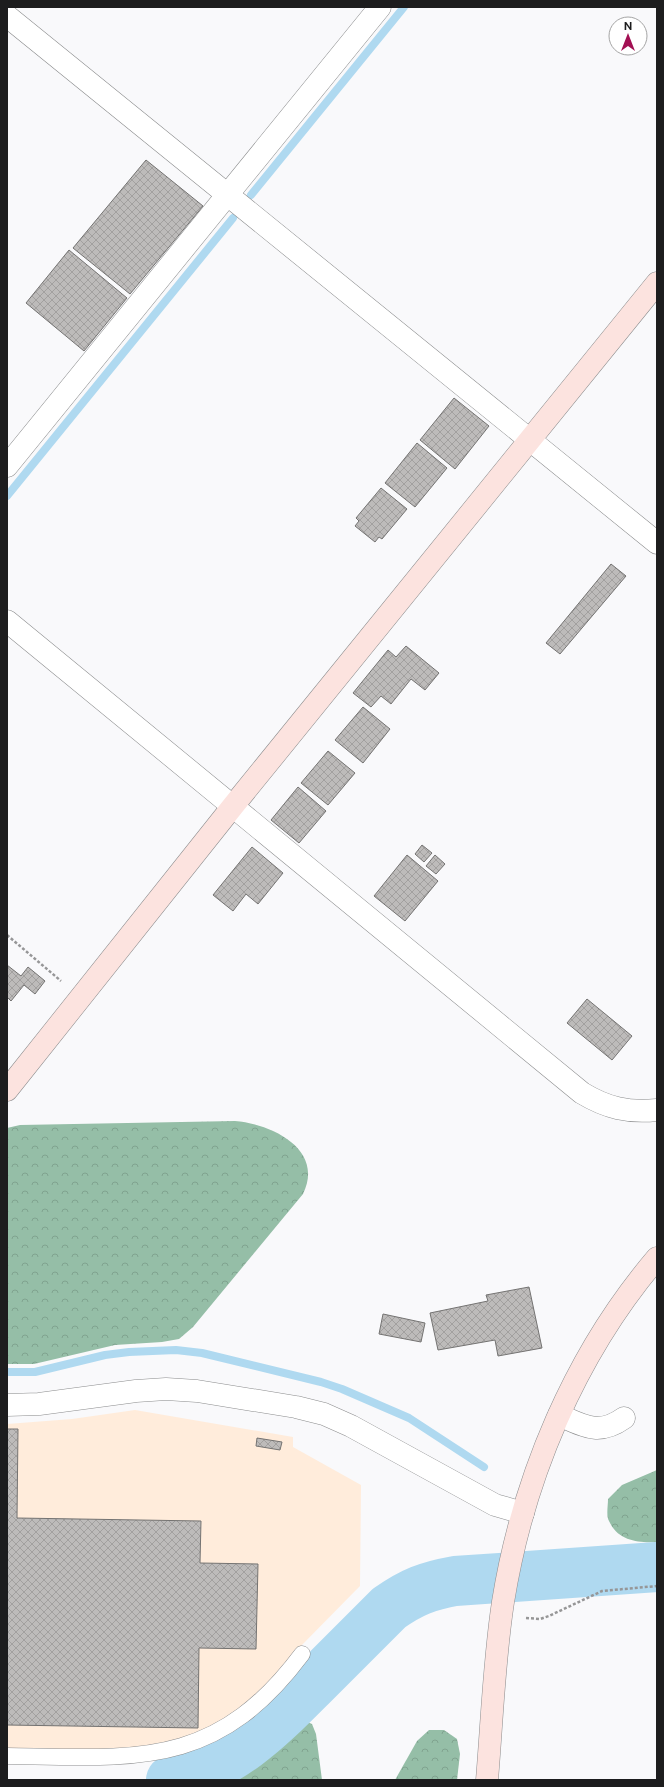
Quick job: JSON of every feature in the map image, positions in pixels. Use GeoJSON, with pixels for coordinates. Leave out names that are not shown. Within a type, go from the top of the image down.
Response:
{"type":"FeatureCollection","features":[{"type":"Feature","properties":{"kind":"street"},"geometry":{"type":"LineString","coordinates":[[7,466],[380,7]]}},
{"type":"Feature","properties":{"kind":"street"},"geometry":{"type":"LineString","coordinates":[[7,16],[657,543]]}},
{"type":"Feature","properties":{"kind":"street"},"geometry":{"type":"LineString","coordinates":[[7,1090],[233,806],[657,283]]}},
{"type":"Feature","properties":{"kind":"street"},"geometry":{"type":"LineString","coordinates":[[7,621],[582,1093],[600,1103],[619,1110],[639,1112],[657,1110]]}},
{"type":"Feature","properties":{"kind":"street"},"geometry":{"type":"LineString","coordinates":[[487,1780],[502,1610],[513,1550],[523,1513],[547,1442],[584,1365],[606,1328],[656,1262]]}},
{"type":"Feature","properties":{"kind":"street"},"geometry":{"type":"LineString","coordinates":[[7,1405],[39,1404],[136,1391],[166,1389],[197,1391],[296,1407],[324,1414],[351,1426],[495,1505],[523,1513]]}},
{"type":"Feature","properties":{"kind":"street"},"geometry":{"type":"LineString","coordinates":[[559,1415],[586,1427],[600,1429],[614,1425],[624,1418]]}},
{"type":"Feature","properties":{"kind":"lane"},"geometry":{"type":"LineString","coordinates":[[7,1756],[113,1757],[145,1755],[176,1748],[206,1737],[234,1722],[260,1702],[283,1680],[302,1654]]}},
{"type":"Feature","properties":{"kind":"path"},"geometry":{"type":"LineString","coordinates":[[7,935],[80,998]]}},
{"type":"Feature","properties":{"kind":"path"},"geometry":{"type":"LineString","coordinates":[[502,1610],[540,1619],[602,1591],[657,1586]]}},
{"type":"Feature","properties":{"kind":"shaded area"},"geometry":{"type":"Polygon","coordinates":[[[135,1410],[293,1437],[293,1447],[361,1485],[360,1586],[297,1650],[256,1698],[204,1732],[144,1749],[7,1750],[7,1424],[72,1419],[135,1410]]]}},
{"type":"Feature","properties":{"kind":"green space"},"geometry":{"type":"Polygon","coordinates":[[[235,1121],[264,1127],[291,1142],[301,1152],[307,1164],[308,1178],[303,1194],[193,1327],[179,1339],[162,1342],[115,1345],[34,1364],[7,1364],[7,1128],[20,1125],[235,1121]]]}},
{"type":"Feature","properties":{"kind":"green space"},"geometry":{"type":"Polygon","coordinates":[[[657,1470],[657,1542],[636,1541],[623,1537],[613,1528],[608,1519],[608,1499],[622,1485],[657,1470]]]}},
{"type":"Feature","properties":{"kind":"green space"},"geometry":{"type":"Polygon","coordinates":[[[301,1719],[312,1724],[316,1734],[322,1780],[205,1780],[243,1762],[282,1730],[301,1719]]]}},
{"type":"Feature","properties":{"kind":"green space"},"geometry":{"type":"Polygon","coordinates":[[[429,1730],[444,1730],[457,1739],[460,1754],[457,1780],[395,1780],[417,1741],[429,1730]]]}},
{"type":"Feature","properties":{"kind":"building"},"geometry":{"type":"Polygon","coordinates":[[[146,160],[203,206],[130,294],[73,248],[146,160]]]}},
{"type":"Feature","properties":{"kind":"building"},"geometry":{"type":"Polygon","coordinates":[[[69,250],[127,298],[84,351],[26,303],[69,250]]]}},
{"type":"Feature","properties":{"kind":"building"},"geometry":{"type":"Polygon","coordinates":[[[454,398],[489,426],[455,469],[420,440],[454,398]]]}},
{"type":"Feature","properties":{"kind":"building"},"geometry":{"type":"Polygon","coordinates":[[[417,443],[447,468],[415,507],[385,483],[417,443]]]}},
{"type":"Feature","properties":{"kind":"building"},"geometry":{"type":"Polygon","coordinates":[[[381,488],[407,509],[382,539],[379,537],[375,542],[355,526],[359,521],[356,518],[381,488]]]}},
{"type":"Feature","properties":{"kind":"building"},"geometry":{"type":"Polygon","coordinates":[[[611,564],[626,576],[560,654],[546,643],[611,564]]]}},
{"type":"Feature","properties":{"kind":"building"},"geometry":{"type":"Polygon","coordinates":[[[406,646],[439,673],[425,690],[411,679],[391,704],[381,696],[371,707],[353,693],[388,650],[396,657],[406,646]]]}},
{"type":"Feature","properties":{"kind":"building"},"geometry":{"type":"Polygon","coordinates":[[[363,707],[390,729],[363,763],[335,740],[363,707]]]}},
{"type":"Feature","properties":{"kind":"building"},"geometry":{"type":"Polygon","coordinates":[[[328,751],[355,773],[328,805],[301,783],[328,751]]]}},
{"type":"Feature","properties":{"kind":"building"},"geometry":{"type":"Polygon","coordinates":[[[298,787],[326,811],[299,843],[271,820],[298,787]]]}},
{"type":"Feature","properties":{"kind":"building"},"geometry":{"type":"Polygon","coordinates":[[[422,845],[432,853],[424,862],[415,854],[422,845]]]}},
{"type":"Feature","properties":{"kind":"building"},"geometry":{"type":"Polygon","coordinates":[[[252,847],[283,873],[258,904],[246,894],[233,911],[213,895],[252,847]]]}},
{"type":"Feature","properties":{"kind":"building"},"geometry":{"type":"Polygon","coordinates":[[[407,855],[438,881],[405,921],[374,896],[407,855]]]}},
{"type":"Feature","properties":{"kind":"building"},"geometry":{"type":"Polygon","coordinates":[[[435,855],[445,864],[436,874],[426,866],[435,855]]]}},
{"type":"Feature","properties":{"kind":"building"},"geometry":{"type":"Polygon","coordinates":[[[7,965],[21,976],[28,967],[45,981],[35,994],[24,985],[11,1001],[8,998],[7,1000],[7,965]]]}},
{"type":"Feature","properties":{"kind":"building"},"geometry":{"type":"Polygon","coordinates":[[[587,999],[632,1036],[612,1060],[567,1023],[587,999]]]}},
{"type":"Feature","properties":{"kind":"building"},"geometry":{"type":"Polygon","coordinates":[[[529,1287],[542,1348],[498,1356],[495,1340],[438,1350],[430,1313],[488,1301],[486,1295],[529,1287]]]}},
{"type":"Feature","properties":{"kind":"building"},"geometry":{"type":"Polygon","coordinates":[[[383,1314],[425,1323],[421,1342],[379,1334],[383,1314]]]}},
{"type":"Feature","properties":{"kind":"building"},"geometry":{"type":"Polygon","coordinates":[[[7,1429],[18,1429],[17,1518],[201,1521],[200,1563],[258,1564],[256,1649],[199,1648],[198,1728],[7,1725],[7,1429]]]}},
{"type":"Feature","properties":{"kind":"building"},"geometry":{"type":"Polygon","coordinates":[[[257,1438],[282,1442],[280,1450],[256,1446],[257,1438]]]}},
{"type":"Feature","properties":{"kind":"waterway"},"geometry":{"type":"LineString","coordinates":[[251,195],[404,7]]}},
{"type":"Feature","properties":{"kind":"waterway"},"geometry":{"type":"LineString","coordinates":[[7,496],[233,218]]}},
{"type":"Feature","properties":{"kind":"waterway"},"geometry":{"type":"LineString","coordinates":[[7,1372],[35,1372],[105,1355],[129,1352],[176,1350],[202,1353],[321,1382],[342,1389],[409,1418],[484,1467]]}},
{"type":"Feature","properties":{"kind":"waterway"},"geometry":{"type":"LineString","coordinates":[[171,1780],[193,1774],[213,1765],[232,1755],[249,1743],[282,1715],[389,1608],[420,1590],[455,1581],[657,1567]]}}]}
